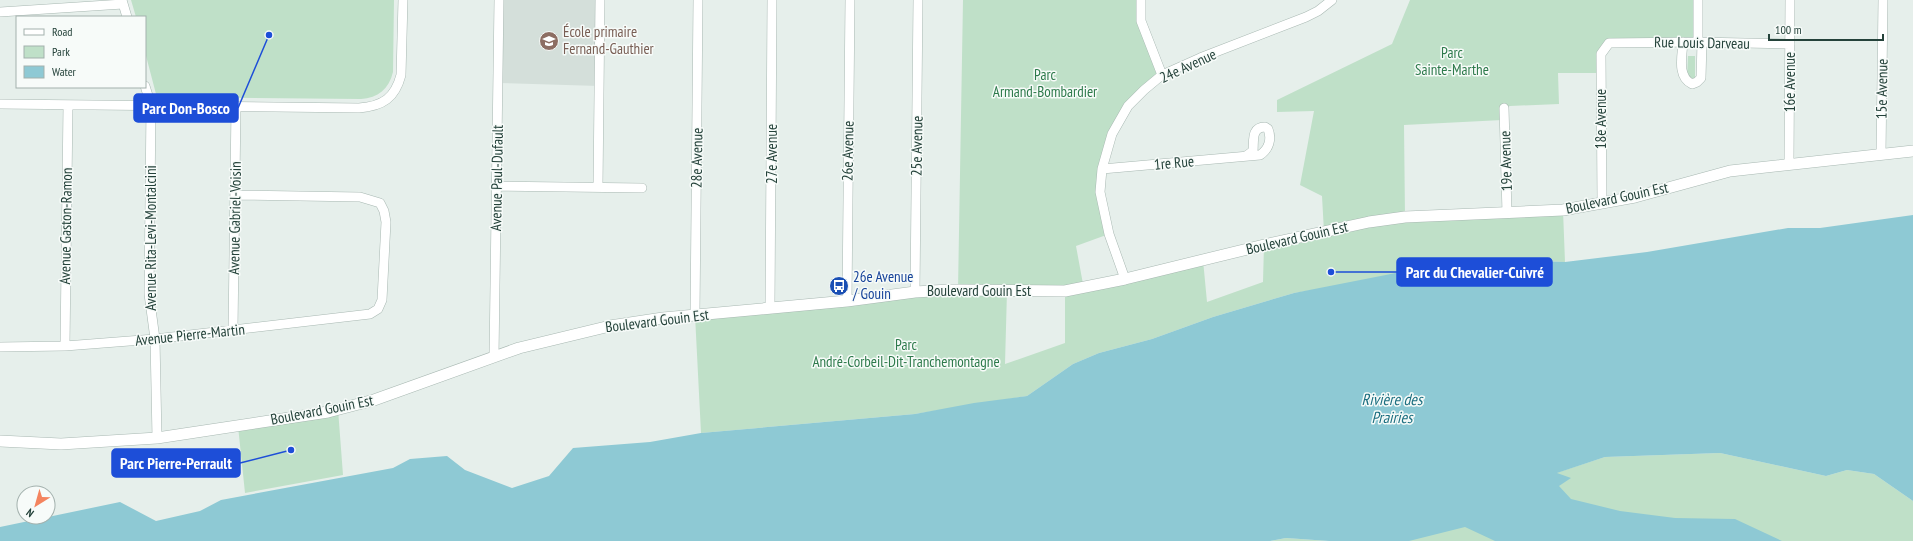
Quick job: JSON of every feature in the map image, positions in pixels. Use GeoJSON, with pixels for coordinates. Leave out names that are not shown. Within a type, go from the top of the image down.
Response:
{"type":"FeatureCollection","features":[{"type":"Feature","properties":{"kind":"street"},"geometry":{"type":"LineString","coordinates":[[0,104],[359,108],[378,105],[387,100],[398,85],[401,75],[403,0]]}},
{"type":"Feature","properties":{"kind":"street","name":"Avenue Paul-Dufault"},"geometry":{"type":"LineString","coordinates":[[494,357],[499,0]]}},
{"type":"Feature","properties":{"kind":"street"},"geometry":{"type":"LineString","coordinates":[[598,187],[600,0]]}},
{"type":"Feature","properties":{"kind":"street","name":"28e Avenue"},"geometry":{"type":"LineString","coordinates":[[695,315],[698,0]]}},
{"type":"Feature","properties":{"kind":"street","name":"27e Avenue"},"geometry":{"type":"LineString","coordinates":[[770,308],[772,0]]}},
{"type":"Feature","properties":{"kind":"street","name":"26e Avenue"},"geometry":{"type":"LineString","coordinates":[[847,301],[850,0]]}},
{"type":"Feature","properties":{"kind":"street","name":"25e Avenue"},"geometry":{"type":"LineString","coordinates":[[915,292],[918,0]]}},
{"type":"Feature","properties":{"kind":"street"},"geometry":{"type":"LineString","coordinates":[[1141,0],[1141,21],[1162,75]]}},
{"type":"Feature","properties":{"kind":"street","name":"24e Avenue"},"geometry":{"type":"LineString","coordinates":[[1125,279],[1109,234],[1100,192],[1102,169],[1112,134],[1128,106],[1162,75],[1306,17],[1318,11],[1332,0]]}},
{"type":"Feature","properties":{"kind":"street"},"geometry":{"type":"LineString","coordinates":[[1682,42],[1682,76],[1686,81],[1692,84],[1701,78],[1698,0]]}},
{"type":"Feature","properties":{"kind":"street","name":"16e Avenue"},"geometry":{"type":"LineString","coordinates":[[1789,163],[1790,0]]}},
{"type":"Feature","properties":{"kind":"street","name":"15e Avenue"},"geometry":{"type":"LineString","coordinates":[[1882,154],[1883,0]]}},
{"type":"Feature","properties":{"kind":"street"},"geometry":{"type":"LineString","coordinates":[[0,12],[123,2],[127,16]]}},
{"type":"Feature","properties":{"kind":"street","name":"Rue Louis Darveau"},"geometry":{"type":"LineString","coordinates":[[1613,42],[1790,44]]}},
{"type":"Feature","properties":{"kind":"street","name":"18e Avenue"},"geometry":{"type":"LineString","coordinates":[[1602,203],[1602,54],[1605,46],[1613,42]]}},
{"type":"Feature","properties":{"kind":"street","name":"Avenue Rita-Levi-Montalcini"},"geometry":{"type":"LineString","coordinates":[[146,88],[151,106],[149,294],[155,339],[157,438]]}},
{"type":"Feature","properties":{"kind":"street","name":"Avenue Gaston-Ramon"},"geometry":{"type":"LineString","coordinates":[[65,346],[68,105]]}},
{"type":"Feature","properties":{"kind":"street","name":"Avenue Gabriel-Voisin"},"geometry":{"type":"LineString","coordinates":[[233,330],[236,106]]}},
{"type":"Feature","properties":{"kind":"street","name":"19e Avenue"},"geometry":{"type":"LineString","coordinates":[[1504,108],[1507,213]]}},
{"type":"Feature","properties":{"kind":"street","name":"Boulevard Gouin Est"},"geometry":{"type":"LineString","coordinates":[[0,441],[61,444],[157,438],[328,412],[374,400],[519,348],[581,332],[633,323],[695,315],[847,301],[915,292],[949,290],[1065,291],[1125,279],[1264,245],[1369,222],[1405,218],[1564,210],[1651,193],[1730,171],[1789,163],[1913,151]]}},
{"type":"Feature","properties":{"kind":"street","name":"1re Rue"},"geometry":{"type":"LineString","coordinates":[[1102,169],[1246,156]]}},
{"type":"Feature","properties":{"kind":"street"},"geometry":{"type":"LineString","coordinates":[[497,186],[642,188]]}},
{"type":"Feature","properties":{"kind":"street","name":"Avenue Pierre-Martin"},"geometry":{"type":"LineString","coordinates":[[0,347],[65,346],[155,339],[370,314],[378,309],[382,300],[386,222],[384,211],[380,203],[360,197],[236,195]]}},
{"type":"Feature","properties":{"kind":"shaded area","name":"École primaire Fernand-Gauthier"},"geometry":{"type":"Polygon","coordinates":[[[499,0],[600,0],[599,86],[499,83],[499,0]]]}},
{"type":"Feature","properties":{"kind":"green space"},"geometry":{"type":"Polygon","coordinates":[[[131,0],[394,0],[393,72],[389,83],[382,92],[373,97],[361,99],[159,97],[156,94],[146,56],[146,16],[136,16],[131,0]]]}},
{"type":"Feature","properties":{"kind":"green space"},"geometry":{"type":"Polygon","coordinates":[[[963,0],[1141,0],[1140,5],[1162,75],[1128,106],[1102,169],[1109,234],[1076,246],[1083,284],[1203,260],[1207,302],[1263,282],[1264,245],[1324,232],[1322,196],[1300,185],[1314,111],[1277,112],[1277,100],[1392,44],[1410,0],[1698,0],[1698,42],[1605,46],[1601,73],[1558,73],[1559,104],[1510,106],[1504,108],[1502,120],[1404,125],[1405,217],[1563,210],[1565,262],[1509,260],[1294,293],[1213,317],[1152,339],[1099,353],[1073,364],[1027,396],[915,414],[701,433],[695,315],[958,290],[963,0]],[[1007,291],[1005,364],[1065,343],[1065,291],[1007,291]]]}},
{"type":"Feature","properties":{"kind":"green space"},"geometry":{"type":"Polygon","coordinates":[[[1688,56],[1695,56],[1695,78],[1687,78],[1688,56]]]}},
{"type":"Feature","properties":{"kind":"green space"},"geometry":{"type":"Polygon","coordinates":[[[338,409],[343,475],[245,493],[238,426],[338,409]]]}},
{"type":"Feature","properties":{"kind":"green space"},"geometry":{"type":"Polygon","coordinates":[[[1720,453],[1826,476],[1847,470],[1874,474],[1913,501],[1913,541],[1406,541],[1556,473],[1605,457],[1720,453]]]}},
{"type":"Feature","properties":{"kind":"green space"},"geometry":{"type":"Polygon","coordinates":[[[1286,538],[1329,541],[1270,541],[1286,538]]]}},
{"type":"Feature","properties":{"kind":"water","name":"Rivière des Prairies"},"geometry":{"type":"Polygon","coordinates":[[[1913,215],[1913,501],[1874,474],[1847,470],[1826,476],[1720,453],[1605,457],[1557,473],[1571,478],[1559,486],[1571,499],[1620,511],[1675,518],[1735,519],[1782,541],[1495,541],[1465,527],[1409,541],[1329,541],[1286,538],[1270,541],[0,541],[0,527],[16,524],[16,525],[56,525],[56,515],[120,502],[156,521],[200,511],[221,500],[393,468],[410,459],[447,456],[465,470],[512,488],[549,476],[573,448],[650,442],[701,433],[915,414],[974,403],[1027,396],[1073,364],[1099,353],[1152,339],[1213,317],[1294,293],[1452,262],[1509,260],[1565,262],[1647,252],[1788,228],[1820,228],[1913,215]]]}},
{"type":"Feature","properties":{"kind":"place","name":"Parc Don-Bosco"},"geometry":{"type":"Point","coordinates":[269,35]}},
{"type":"Feature","properties":{"kind":"place","name":"École primaire Fernand-Gauthier"},"geometry":{"type":"Point","coordinates":[549,41]}},
{"type":"Feature","properties":{"kind":"place","name":"Parc du Chevalier-Cuivré"},"geometry":{"type":"Point","coordinates":[1331,272]}},
{"type":"Feature","properties":{"kind":"place","name":"26e Avenue / Gouin"},"geometry":{"type":"Point","coordinates":[839,286]}},
{"type":"Feature","properties":{"kind":"place","name":"Parc Pierre-Perrault"},"geometry":{"type":"Point","coordinates":[291,450]}},
{"type":"Feature","properties":{"kind":"park label","name":"Parc Sainte-Marthe"},"geometry":{"type":"Point","coordinates":[1452,62]}},
{"type":"Feature","properties":{"kind":"park label","name":"Parc Armand-Bombardier"},"geometry":{"type":"Point","coordinates":[1045,84]}},
{"type":"Feature","properties":{"kind":"park label","name":"Parc André-Corbeil-Dit-Tranchemontagne"},"geometry":{"type":"Point","coordinates":[906,354]}}]}
